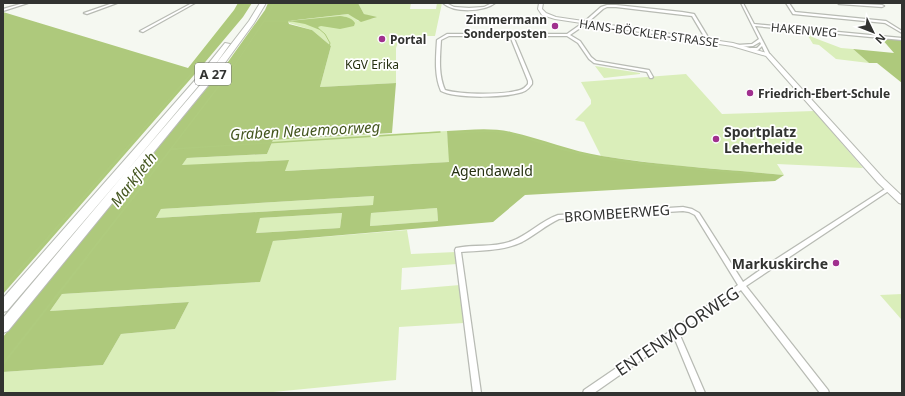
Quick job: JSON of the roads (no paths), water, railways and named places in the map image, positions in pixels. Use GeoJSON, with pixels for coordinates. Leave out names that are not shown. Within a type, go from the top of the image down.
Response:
{"type":"FeatureCollection","features":[{"type":"Feature","properties":{"kind":"highway","name":"A 27"},"geometry":{"type":"LineString","coordinates":[[3,307],[199,81],[243,24],[256,3]]}},
{"type":"Feature","properties":{"kind":"highway","name":"A 27"},"geometry":{"type":"LineString","coordinates":[[3,327],[208,80],[252,22],[263,3]]}},
{"type":"Feature","properties":{"kind":"street"},"geometry":{"type":"LineString","coordinates":[[4,10],[26,3]]}},
{"type":"Feature","properties":{"kind":"street"},"geometry":{"type":"LineString","coordinates":[[86,13],[116,3]]}},
{"type":"Feature","properties":{"kind":"street"},"geometry":{"type":"LineString","coordinates":[[142,32],[194,3]]}},
{"type":"Feature","properties":{"kind":"street"},"geometry":{"type":"LineString","coordinates":[[444,3],[446,6],[454,8],[478,9],[491,6],[494,3]]}},
{"type":"Feature","properties":{"kind":"street","name":"HANS-BÖCKLER-STRASSE"},"geometry":{"type":"LineString","coordinates":[[541,3],[541,11],[548,16],[737,46],[768,55]]}},
{"type":"Feature","properties":{"kind":"street"},"geometry":{"type":"LineString","coordinates":[[742,3],[768,55],[888,188],[902,201]]}},
{"type":"Feature","properties":{"kind":"street","name":"HAKENWEG"},"geometry":{"type":"LineString","coordinates":[[787,3],[794,13],[887,22],[902,32]]}},
{"type":"Feature","properties":{"kind":"street"},"geometry":{"type":"LineString","coordinates":[[839,3],[882,6],[879,3]]}},
{"type":"Feature","properties":{"kind":"street"},"geometry":{"type":"LineString","coordinates":[[568,35],[602,8],[607,6],[616,6],[682,13],[692,16],[709,42]]}},
{"type":"Feature","properties":{"kind":"street","name":"HAKENWEG"},"geometry":{"type":"LineString","coordinates":[[753,25],[902,40]]}},
{"type":"Feature","properties":{"kind":"street"},"geometry":{"type":"LineString","coordinates":[[511,35],[530,81],[527,88],[513,92],[458,95],[443,91],[440,84],[438,56],[439,40],[443,37],[455,34],[568,35],[579,42],[590,58],[595,62],[648,71],[651,76]]}},
{"type":"Feature","properties":{"kind":"street"},"geometry":{"type":"LineString","coordinates":[[737,46],[753,45],[760,40]]}},
{"type":"Feature","properties":{"kind":"street"},"geometry":{"type":"LineString","coordinates":[[751,49],[756,47],[760,40]]}},
{"type":"Feature","properties":{"kind":"street"},"geometry":{"type":"LineString","coordinates":[[751,49],[758,48],[762,44]]}},
{"type":"Feature","properties":{"kind":"street"},"geometry":{"type":"LineString","coordinates":[[751,49],[776,63]]}},
{"type":"Feature","properties":{"kind":"street","name":"ENTENMOORWEG"},"geometry":{"type":"LineString","coordinates":[[586,393],[888,188]]}},
{"type":"Feature","properties":{"kind":"street","name":"BROMBEERWEG"},"geometry":{"type":"LineString","coordinates":[[477,393],[458,250],[509,245],[558,217],[683,208],[697,214],[742,286],[825,393]]}},
{"type":"Feature","properties":{"kind":"street"},"geometry":{"type":"LineString","coordinates":[[675,332],[701,393]]}},
{"type":"Feature","properties":{"kind":"waterway"},"geometry":{"type":"LineString","coordinates":[[198,66],[246,3]]}},
{"type":"Feature","properties":{"kind":"waterway","name":"Markfleth"},"geometry":{"type":"LineString","coordinates":[[264,21],[274,3]]}},
{"type":"Feature","properties":{"kind":"waterway","name":"Markfleth"},"geometry":{"type":"LineString","coordinates":[[234,66],[264,21]]}},
{"type":"Feature","properties":{"kind":"waterway"},"geometry":{"type":"LineString","coordinates":[[264,21],[291,21]]}},
{"type":"Feature","properties":{"kind":"waterway"},"geometry":{"type":"LineString","coordinates":[[318,28],[325,34],[330,43],[324,66]]}},
{"type":"Feature","properties":{"kind":"waterway"},"geometry":{"type":"LineString","coordinates":[[125,150],[199,65]]}},
{"type":"Feature","properties":{"kind":"waterway","name":"Markfleth"},"geometry":{"type":"LineString","coordinates":[[170,150],[235,65]]}},
{"type":"Feature","properties":{"kind":"waterway"},"geometry":{"type":"LineString","coordinates":[[320,80],[324,65]]}},
{"type":"Feature","properties":{"kind":"waterway","name":"Graben Neuemoorweg"},"geometry":{"type":"LineString","coordinates":[[455,133],[490,131],[510,133],[564,150]]}},
{"type":"Feature","properties":{"kind":"waterway","name":"Graben Neuemoorweg"},"geometry":{"type":"LineString","coordinates":[[177,149],[172,149],[440,132]]}},
{"type":"Feature","properties":{"kind":"waterway"},"geometry":{"type":"LineString","coordinates":[[30,258],[126,149]]}},
{"type":"Feature","properties":{"kind":"waterway","name":"Markfleth"},"geometry":{"type":"LineString","coordinates":[[86,258],[171,149]]}},
{"type":"Feature","properties":{"kind":"waterway","name":"Graben Neuemoorweg"},"geometry":{"type":"LineString","coordinates":[[564,150],[600,158],[653,165],[755,174]]}},
{"type":"Feature","properties":{"kind":"waterway"},"geometry":{"type":"LineString","coordinates":[[3,288],[31,257]]}},
{"type":"Feature","properties":{"kind":"waterway","name":"Markfleth"},"geometry":{"type":"LineString","coordinates":[[3,364],[87,257]]}},
{"type":"Feature","properties":{"kind":"place","name":"Zimmermann Sonderposten"},"geometry":{"type":"Point","coordinates":[555,26]}},
{"type":"Feature","properties":{"kind":"place","name":"Portal"},"geometry":{"type":"Point","coordinates":[382,39]}},
{"type":"Feature","properties":{"kind":"place","name":"Friedrich-Ebert-Schule"},"geometry":{"type":"Point","coordinates":[750,93]}},
{"type":"Feature","properties":{"kind":"place","name":"Sportplatz Leherheide"},"geometry":{"type":"Point","coordinates":[716,139]}},
{"type":"Feature","properties":{"kind":"place","name":"Markuskirche"},"geometry":{"type":"Point","coordinates":[836,263]}},
{"type":"Feature","properties":{"kind":"park label","name":"KGV Erika"},"geometry":{"type":"Point","coordinates":[372,64]}},
{"type":"Feature","properties":{"kind":"park label","name":"Agendawald"},"geometry":{"type":"Point","coordinates":[492,170]}}]}
